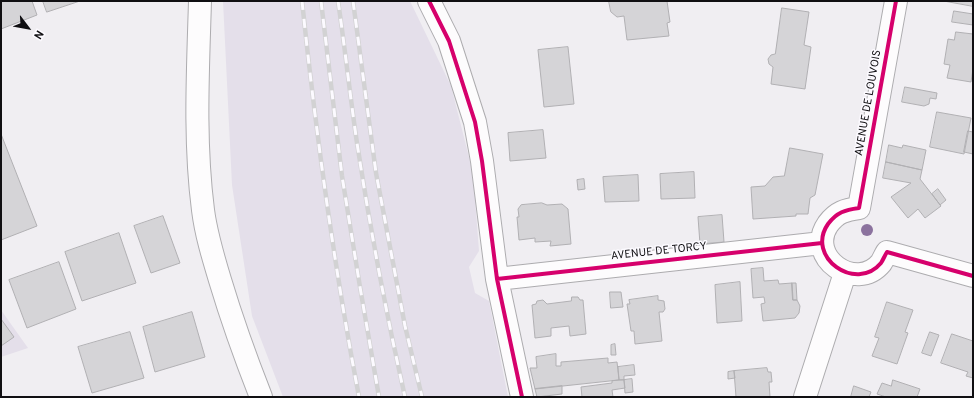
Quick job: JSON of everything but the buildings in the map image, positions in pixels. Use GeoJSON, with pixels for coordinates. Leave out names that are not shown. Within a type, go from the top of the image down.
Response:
{"type":"FeatureCollection","features":[{"type":"Feature","properties":{"kind":"street"},"geometry":{"type":"LineString","coordinates":[[200,1],[198,144],[203,210],[211,248],[230,311],[250,370],[262,397]]}},
{"type":"Feature","properties":{"kind":"street"},"geometry":{"type":"LineString","coordinates":[[429,1],[449,41],[475,122],[483,168],[497,279],[522,397]]}},
{"type":"Feature","properties":{"kind":"street","name":"AVENUE DE LOUVOIS"},"geometry":{"type":"LineString","coordinates":[[822,242],[825,229],[834,217],[846,210],[860,208],[896,1]]}},
{"type":"Feature","properties":{"kind":"street"},"geometry":{"type":"LineString","coordinates":[[822,242],[824,252],[829,261],[836,268],[845,272],[858,274],[870,271],[880,263],[887,252],[973,276]]}},
{"type":"Feature","properties":{"kind":"street","name":"AVENUE DE TORCY"},"geometry":{"type":"LineString","coordinates":[[497,279],[822,242]]}},
{"type":"Feature","properties":{"kind":"street"},"geometry":{"type":"LineString","coordinates":[[805,397],[845,272]]}},
{"type":"Feature","properties":{"kind":"shaded area"},"geometry":{"type":"Polygon","coordinates":[[[223,1],[410,1],[451,86],[473,173],[479,251],[469,267],[475,293],[489,301],[508,397],[283,397],[252,316],[232,185],[223,1]]]}},
{"type":"Feature","properties":{"kind":"shaded area"},"geometry":{"type":"Polygon","coordinates":[[[1,310],[28,348],[1,357],[1,310]]]}},
{"type":"Feature","properties":{"kind":"railway"},"geometry":{"type":"LineString","coordinates":[[302,1],[326,200],[359,397]]}},
{"type":"Feature","properties":{"kind":"railway"},"geometry":{"type":"LineString","coordinates":[[321,1],[342,176],[379,397]]}},
{"type":"Feature","properties":{"kind":"railway"},"geometry":{"type":"LineString","coordinates":[[338,1],[354,125],[367,207],[405,397]]}},
{"type":"Feature","properties":{"kind":"railway"},"geometry":{"type":"LineString","coordinates":[[353,1],[376,173],[405,326],[422,397]]}},
{"type":"Feature","properties":{"kind":"cycle path"},"geometry":{"type":"LineString","coordinates":[[429,1],[449,41],[475,122],[482,161],[497,279],[522,397]]}},
{"type":"Feature","properties":{"kind":"cycle path"},"geometry":{"type":"LineString","coordinates":[[896,1],[859,208],[842,212],[831,220],[823,236],[823,248],[828,259],[836,267],[847,273],[859,274],[871,271],[881,263],[887,252],[973,276]]}},
{"type":"Feature","properties":{"kind":"cycle path"},"geometry":{"type":"LineString","coordinates":[[497,279],[822,243]]}}]}
